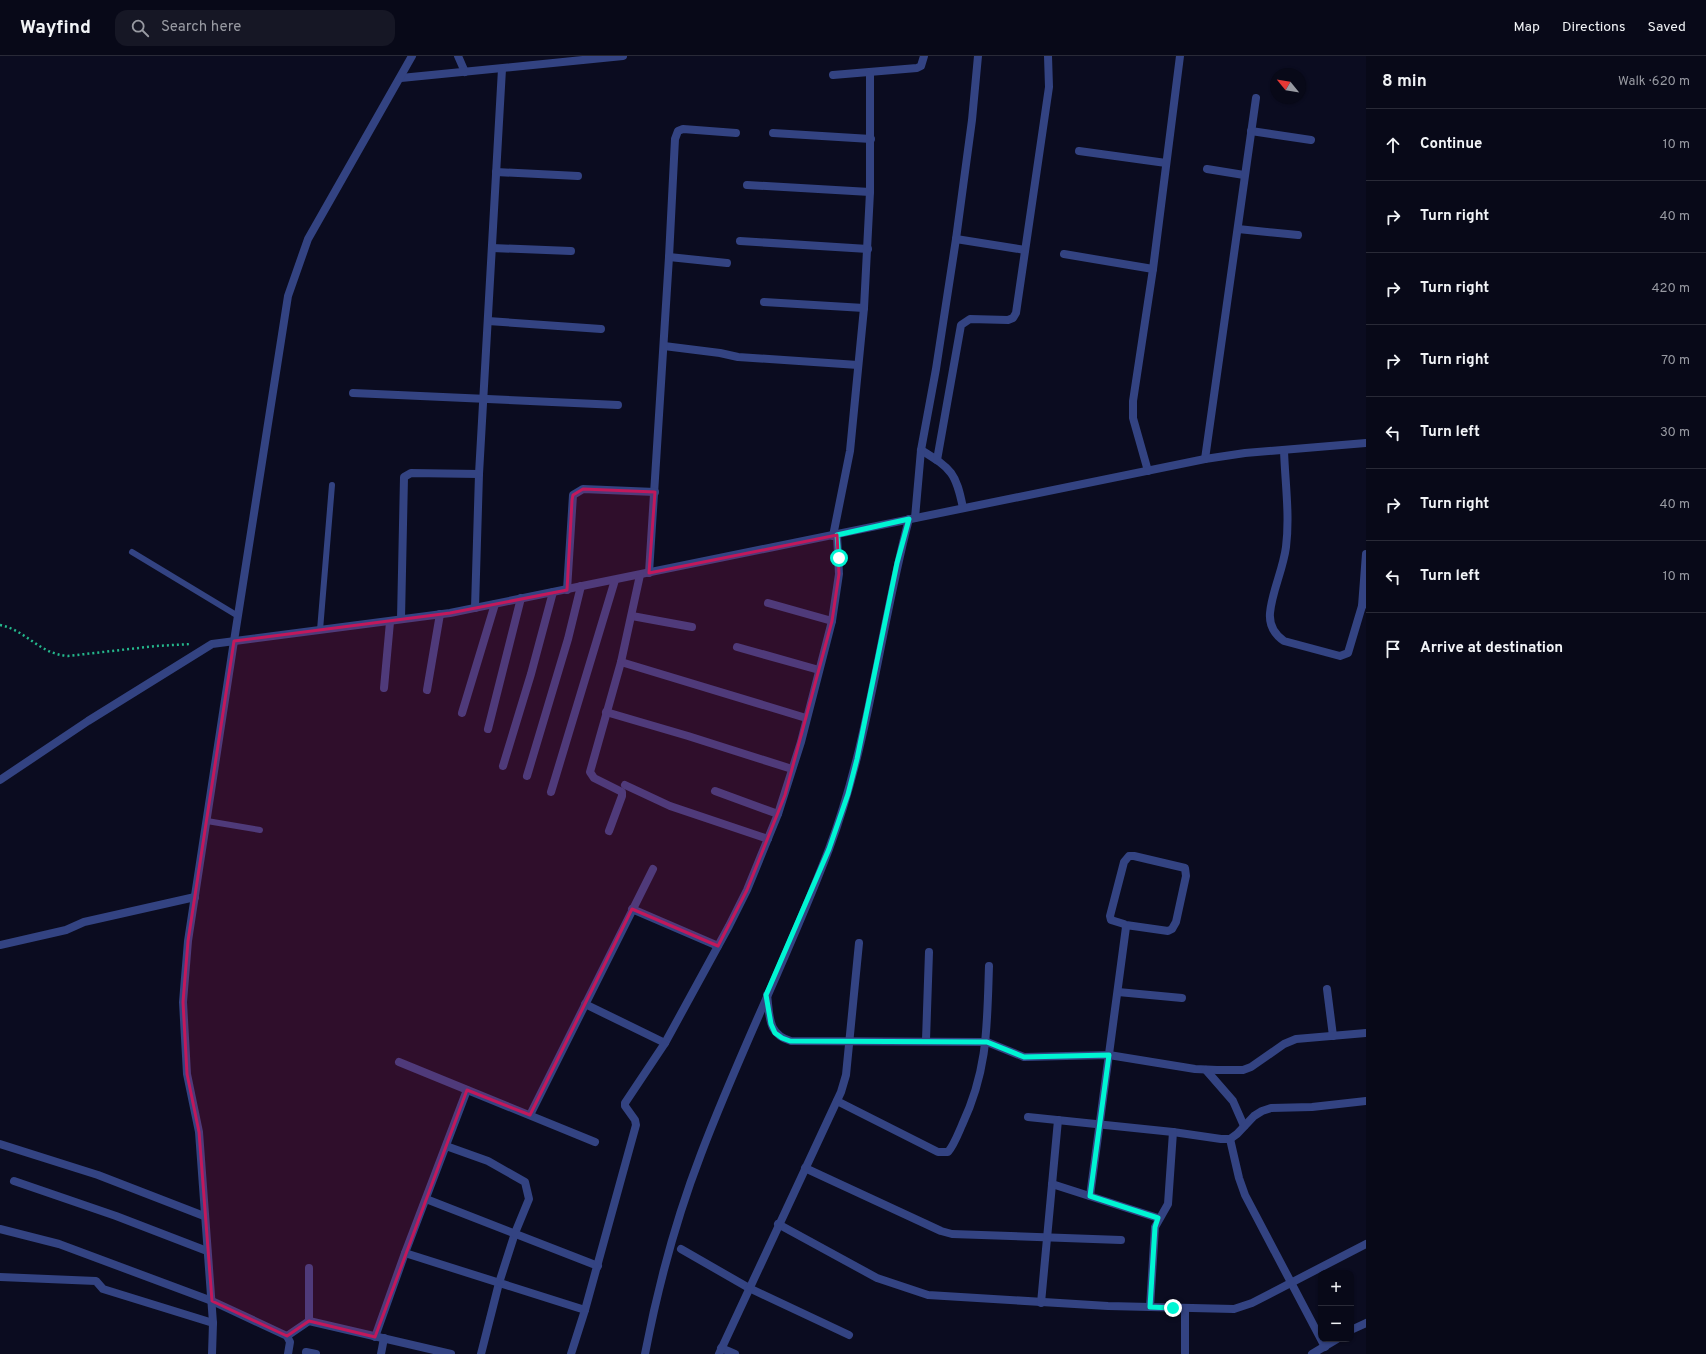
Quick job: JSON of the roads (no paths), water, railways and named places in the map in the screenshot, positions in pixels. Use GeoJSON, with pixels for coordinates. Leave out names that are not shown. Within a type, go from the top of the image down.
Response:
{"type":"FeatureCollection","features":[{"type":"Feature","properties":{"kind":"street"},"geometry":{"type":"LineString","coordinates":[[212,1354],[214,1323],[204,1216],[199,1132],[187,1074],[183,1002],[188,941],[234,641],[288,296],[308,239],[412,56]]}},
{"type":"Feature","properties":{"kind":"street"},"geometry":{"type":"LineString","coordinates":[[458,56],[466,72]]}},
{"type":"Feature","properties":{"kind":"street"},"geometry":{"type":"LineString","coordinates":[[400,78],[502,69],[570,59],[623,56]]}},
{"type":"Feature","properties":{"kind":"street"},"geometry":{"type":"LineString","coordinates":[[833,75],[917,68],[922,66],[924,56]]}},
{"type":"Feature","properties":{"kind":"street"},"geometry":{"type":"LineString","coordinates":[[645,1354],[660,1286],[681,1211],[701,1154],[766,995],[829,849],[848,794],[857,759],[897,563],[912,518],[956,239],[972,120],[978,56]]}},
{"type":"Feature","properties":{"kind":"street"},"geometry":{"type":"LineString","coordinates":[[937,460],[959,330],[966,321],[970,319],[1008,320],[1013,318],[1017,307],[1049,87],[1048,56]]}},
{"type":"Feature","properties":{"kind":"street"},"geometry":{"type":"LineString","coordinates":[[1148,470],[1133,418],[1133,401],[1154,269],[1180,56]]}},
{"type":"Feature","properties":{"kind":"street"},"geometry":{"type":"LineString","coordinates":[[475,608],[479,474],[502,69]]}},
{"type":"Feature","properties":{"kind":"street"},"geometry":{"type":"LineString","coordinates":[[571,1354],[586,1310],[636,1125],[635,1120],[625,1106],[625,1103],[665,1043],[747,890],[778,814],[792,769],[832,621],[839,574],[835,536],[850,451],[864,308],[870,192],[870,73]]}},
{"type":"Feature","properties":{"kind":"street"},"geometry":{"type":"LineString","coordinates":[[1205,459],[1256,98]]}},
{"type":"Feature","properties":{"kind":"street"},"geometry":{"type":"LineString","coordinates":[[649,573],[676,134],[678,131],[683,129],[736,133]]}},
{"type":"Feature","properties":{"kind":"street"},"geometry":{"type":"LineString","coordinates":[[1251,131],[1311,140]]}},
{"type":"Feature","properties":{"kind":"street"},"geometry":{"type":"LineString","coordinates":[[773,133],[870,139]]}},
{"type":"Feature","properties":{"kind":"street"},"geometry":{"type":"LineString","coordinates":[[1079,151],[1166,163]]}},
{"type":"Feature","properties":{"kind":"street"},"geometry":{"type":"LineString","coordinates":[[1207,169],[1244,175]]}},
{"type":"Feature","properties":{"kind":"street"},"geometry":{"type":"LineString","coordinates":[[496,172],[578,176]]}},
{"type":"Feature","properties":{"kind":"street"},"geometry":{"type":"LineString","coordinates":[[746,186],[870,192]]}},
{"type":"Feature","properties":{"kind":"street"},"geometry":{"type":"LineString","coordinates":[[1238,229],[1298,235]]}},
{"type":"Feature","properties":{"kind":"street"},"geometry":{"type":"LineString","coordinates":[[956,239],[1026,250]]}},
{"type":"Feature","properties":{"kind":"street"},"geometry":{"type":"LineString","coordinates":[[740,241],[868,249]]}},
{"type":"Feature","properties":{"kind":"street"},"geometry":{"type":"LineString","coordinates":[[492,248],[572,251]]}},
{"type":"Feature","properties":{"kind":"street"},"geometry":{"type":"LineString","coordinates":[[1064,254],[1154,269]]}},
{"type":"Feature","properties":{"kind":"street"},"geometry":{"type":"LineString","coordinates":[[669,257],[727,263]]}},
{"type":"Feature","properties":{"kind":"street"},"geometry":{"type":"LineString","coordinates":[[764,302],[864,308]]}},
{"type":"Feature","properties":{"kind":"street"},"geometry":{"type":"LineString","coordinates":[[488,321],[601,329]]}},
{"type":"Feature","properties":{"kind":"street"},"geometry":{"type":"LineString","coordinates":[[664,346],[720,352],[738,357],[858,365]]}},
{"type":"Feature","properties":{"kind":"street"},"geometry":{"type":"LineString","coordinates":[[352,393],[618,405]]}},
{"type":"Feature","properties":{"kind":"street"},"geometry":{"type":"LineString","coordinates":[[0,780],[100,713],[212,644],[390,622],[475,608],[835,536],[876,526],[897,523],[912,518],[1205,459],[1366,443]]}},
{"type":"Feature","properties":{"kind":"street"},"geometry":{"type":"LineString","coordinates":[[922,450],[946,466],[954,476],[963,508]]}},
{"type":"Feature","properties":{"kind":"street"},"geometry":{"type":"LineString","coordinates":[[1284,450],[1287,534],[1286,549],[1270,613],[1271,626],[1276,636],[1284,641],[1340,656],[1344,656],[1348,653],[1364,604],[1366,554]]}},
{"type":"Feature","properties":{"kind":"street"},"geometry":{"type":"LineString","coordinates":[[401,619],[404,477],[411,473],[479,474]]}},
{"type":"Feature","properties":{"kind":"street"},"geometry":{"type":"LineString","coordinates":[[567,590],[573,495],[583,489],[655,492]]}},
{"type":"Feature","properties":{"kind":"street"},"geometry":{"type":"LineString","coordinates":[[610,831],[622,792],[594,778],[590,772],[621,662],[640,575]]}},
{"type":"Feature","properties":{"kind":"street"},"geometry":{"type":"LineString","coordinates":[[551,792],[615,580]]}},
{"type":"Feature","properties":{"kind":"street"},"geometry":{"type":"LineString","coordinates":[[527,776],[568,639],[581,586]]}},
{"type":"Feature","properties":{"kind":"street"},"geometry":{"type":"LineString","coordinates":[[503,766],[531,674],[553,592]]}},
{"type":"Feature","properties":{"kind":"street"},"geometry":{"type":"LineString","coordinates":[[488,729],[521,598]]}},
{"type":"Feature","properties":{"kind":"street"},"geometry":{"type":"LineString","coordinates":[[768,603],[832,621]]}},
{"type":"Feature","properties":{"kind":"street"},"geometry":{"type":"LineString","coordinates":[[462,713],[495,604]]}},
{"type":"Feature","properties":{"kind":"street"},"geometry":{"type":"LineString","coordinates":[[427,690],[440,614]]}},
{"type":"Feature","properties":{"kind":"street"},"geometry":{"type":"LineString","coordinates":[[632,616],[692,627]]}},
{"type":"Feature","properties":{"kind":"street"},"geometry":{"type":"LineString","coordinates":[[384,688],[390,622]]}},
{"type":"Feature","properties":{"kind":"street"},"geometry":{"type":"LineString","coordinates":[[737,647],[819,670]]}},
{"type":"Feature","properties":{"kind":"street"},"geometry":{"type":"LineString","coordinates":[[621,662],[806,718]]}},
{"type":"Feature","properties":{"kind":"street"},"geometry":{"type":"LineString","coordinates":[[606,712],[792,769]]}},
{"type":"Feature","properties":{"kind":"street"},"geometry":{"type":"LineString","coordinates":[[625,785],[670,806],[768,840]]}},
{"type":"Feature","properties":{"kind":"street"},"geometry":{"type":"LineString","coordinates":[[715,791],[778,814]]}},
{"type":"Feature","properties":{"kind":"street"},"geometry":{"type":"LineString","coordinates":[[1134,856],[1185,868],[1186,876],[1176,922],[1172,929],[1168,931],[1126,925],[1113,922],[1110,916],[1126,858],[1134,856]]}},
{"type":"Feature","properties":{"kind":"street"},"geometry":{"type":"LineString","coordinates":[[530,1115],[653,869]]}},
{"type":"Feature","properties":{"kind":"street"},"geometry":{"type":"LineString","coordinates":[[0,945],[66,930],[84,922],[195,898]]}},
{"type":"Feature","properties":{"kind":"street"},"geometry":{"type":"LineString","coordinates":[[632,909],[718,946]]}},
{"type":"Feature","properties":{"kind":"street"},"geometry":{"type":"LineString","coordinates":[[1090,1196],[1126,925]]}},
{"type":"Feature","properties":{"kind":"street"},"geometry":{"type":"LineString","coordinates":[[735,1354],[720,1351],[778,1224],[837,1101],[846,1075],[859,944]]}},
{"type":"Feature","properties":{"kind":"street"},"geometry":{"type":"LineString","coordinates":[[926,1040],[929,952]]}},
{"type":"Feature","properties":{"kind":"street"},"geometry":{"type":"LineString","coordinates":[[837,1101],[938,1152],[948,1152],[971,1105],[978,1083],[987,1042],[989,966]]}},
{"type":"Feature","properties":{"kind":"street"},"geometry":{"type":"LineString","coordinates":[[1327,989],[1333,1036]]}},
{"type":"Feature","properties":{"kind":"street"},"geometry":{"type":"LineString","coordinates":[[1118,992],[1182,998]]}},
{"type":"Feature","properties":{"kind":"street"},"geometry":{"type":"LineString","coordinates":[[766,995],[771,1024],[775,1033],[790,1041],[849,1042],[926,1040],[987,1042],[1024,1057],[1109,1055],[1206,1070],[1243,1070],[1260,1062],[1291,1040],[1366,1033]]}},
{"type":"Feature","properties":{"kind":"street"},"geometry":{"type":"LineString","coordinates":[[585,1004],[665,1043]]}},
{"type":"Feature","properties":{"kind":"street"},"geometry":{"type":"LineString","coordinates":[[399,1062],[595,1142]]}},
{"type":"Feature","properties":{"kind":"street"},"geometry":{"type":"LineString","coordinates":[[1206,1070],[1233,1101],[1244,1126]]}},
{"type":"Feature","properties":{"kind":"street"},"geometry":{"type":"LineString","coordinates":[[375,1336],[405,1252],[467,1090]]}},
{"type":"Feature","properties":{"kind":"street"},"geometry":{"type":"LineString","coordinates":[[1028,1117],[1173,1132],[1221,1139],[1230,1138],[1262,1111],[1271,1108],[1312,1107],[1366,1101]]}},
{"type":"Feature","properties":{"kind":"street"},"geometry":{"type":"LineString","coordinates":[[1041,1303],[1058,1120]]}},
{"type":"Feature","properties":{"kind":"street"},"geometry":{"type":"LineString","coordinates":[[1150,1307],[1155,1227],[1158,1218],[1168,1204],[1173,1132]]}},
{"type":"Feature","properties":{"kind":"street"},"geometry":{"type":"LineString","coordinates":[[1230,1138],[1239,1178],[1245,1195],[1325,1347]]}},
{"type":"Feature","properties":{"kind":"street"},"geometry":{"type":"LineString","coordinates":[[0,1144],[98,1175],[204,1216]]}},
{"type":"Feature","properties":{"kind":"street"},"geometry":{"type":"LineString","coordinates":[[446,1146],[488,1161],[524,1182],[529,1199],[515,1233],[499,1283],[480,1354]]}},
{"type":"Feature","properties":{"kind":"street"},"geometry":{"type":"LineString","coordinates":[[805,1168],[942,1231],[958,1234],[1121,1240]]}},
{"type":"Feature","properties":{"kind":"street"},"geometry":{"type":"LineString","coordinates":[[14,1180],[116,1216],[207,1251]]}},
{"type":"Feature","properties":{"kind":"street"},"geometry":{"type":"LineString","coordinates":[[1052,1184],[1158,1218]]}},
{"type":"Feature","properties":{"kind":"street"},"geometry":{"type":"LineString","coordinates":[[426,1199],[598,1266]]}},
{"type":"Feature","properties":{"kind":"street"},"geometry":{"type":"LineString","coordinates":[[778,1224],[877,1278],[928,1296],[1041,1303],[1150,1307],[1234,1309],[1252,1303],[1366,1244]]}},
{"type":"Feature","properties":{"kind":"street"},"geometry":{"type":"LineString","coordinates":[[0,1229],[59,1244],[212,1301],[287,1336],[290,1342],[288,1354]]}},
{"type":"Feature","properties":{"kind":"street"},"geometry":{"type":"LineString","coordinates":[[681,1249],[749,1288],[849,1335]]}},
{"type":"Feature","properties":{"kind":"street"},"geometry":{"type":"LineString","coordinates":[[405,1252],[586,1310]]}},
{"type":"Feature","properties":{"kind":"street"},"geometry":{"type":"LineString","coordinates":[[309,1268],[309,1321]]}},
{"type":"Feature","properties":{"kind":"street"},"geometry":{"type":"LineString","coordinates":[[0,1277],[96,1281],[103,1289],[214,1323]]}},
{"type":"Feature","properties":{"kind":"street"},"geometry":{"type":"LineString","coordinates":[[1184,1308],[1185,1354]]}},
{"type":"Feature","properties":{"kind":"street"},"geometry":{"type":"LineString","coordinates":[[287,1336],[309,1321],[451,1354]]}},
{"type":"Feature","properties":{"kind":"street"},"geometry":{"type":"LineString","coordinates":[[1354,1329],[1366,1323]]}},
{"type":"Feature","properties":{"kind":"street"},"geometry":{"type":"LineString","coordinates":[[381,1354],[384,1338]]}},
{"type":"Feature","properties":{"kind":"street"},"geometry":{"type":"LineString","coordinates":[[1312,1354],[1332,1342]]}},
{"type":"Feature","properties":{"kind":"street"},"geometry":{"type":"LineString","coordinates":[[306,1352],[316,1354]]}},
{"type":"Feature","properties":{"kind":"lane"},"geometry":{"type":"LineString","coordinates":[[320,630],[332,485]]}},
{"type":"Feature","properties":{"kind":"lane"},"geometry":{"type":"LineString","coordinates":[[132,552],[238,616]]}},
{"type":"Feature","properties":{"kind":"lane"},"geometry":{"type":"LineString","coordinates":[[207,822],[260,830]]}}]}
